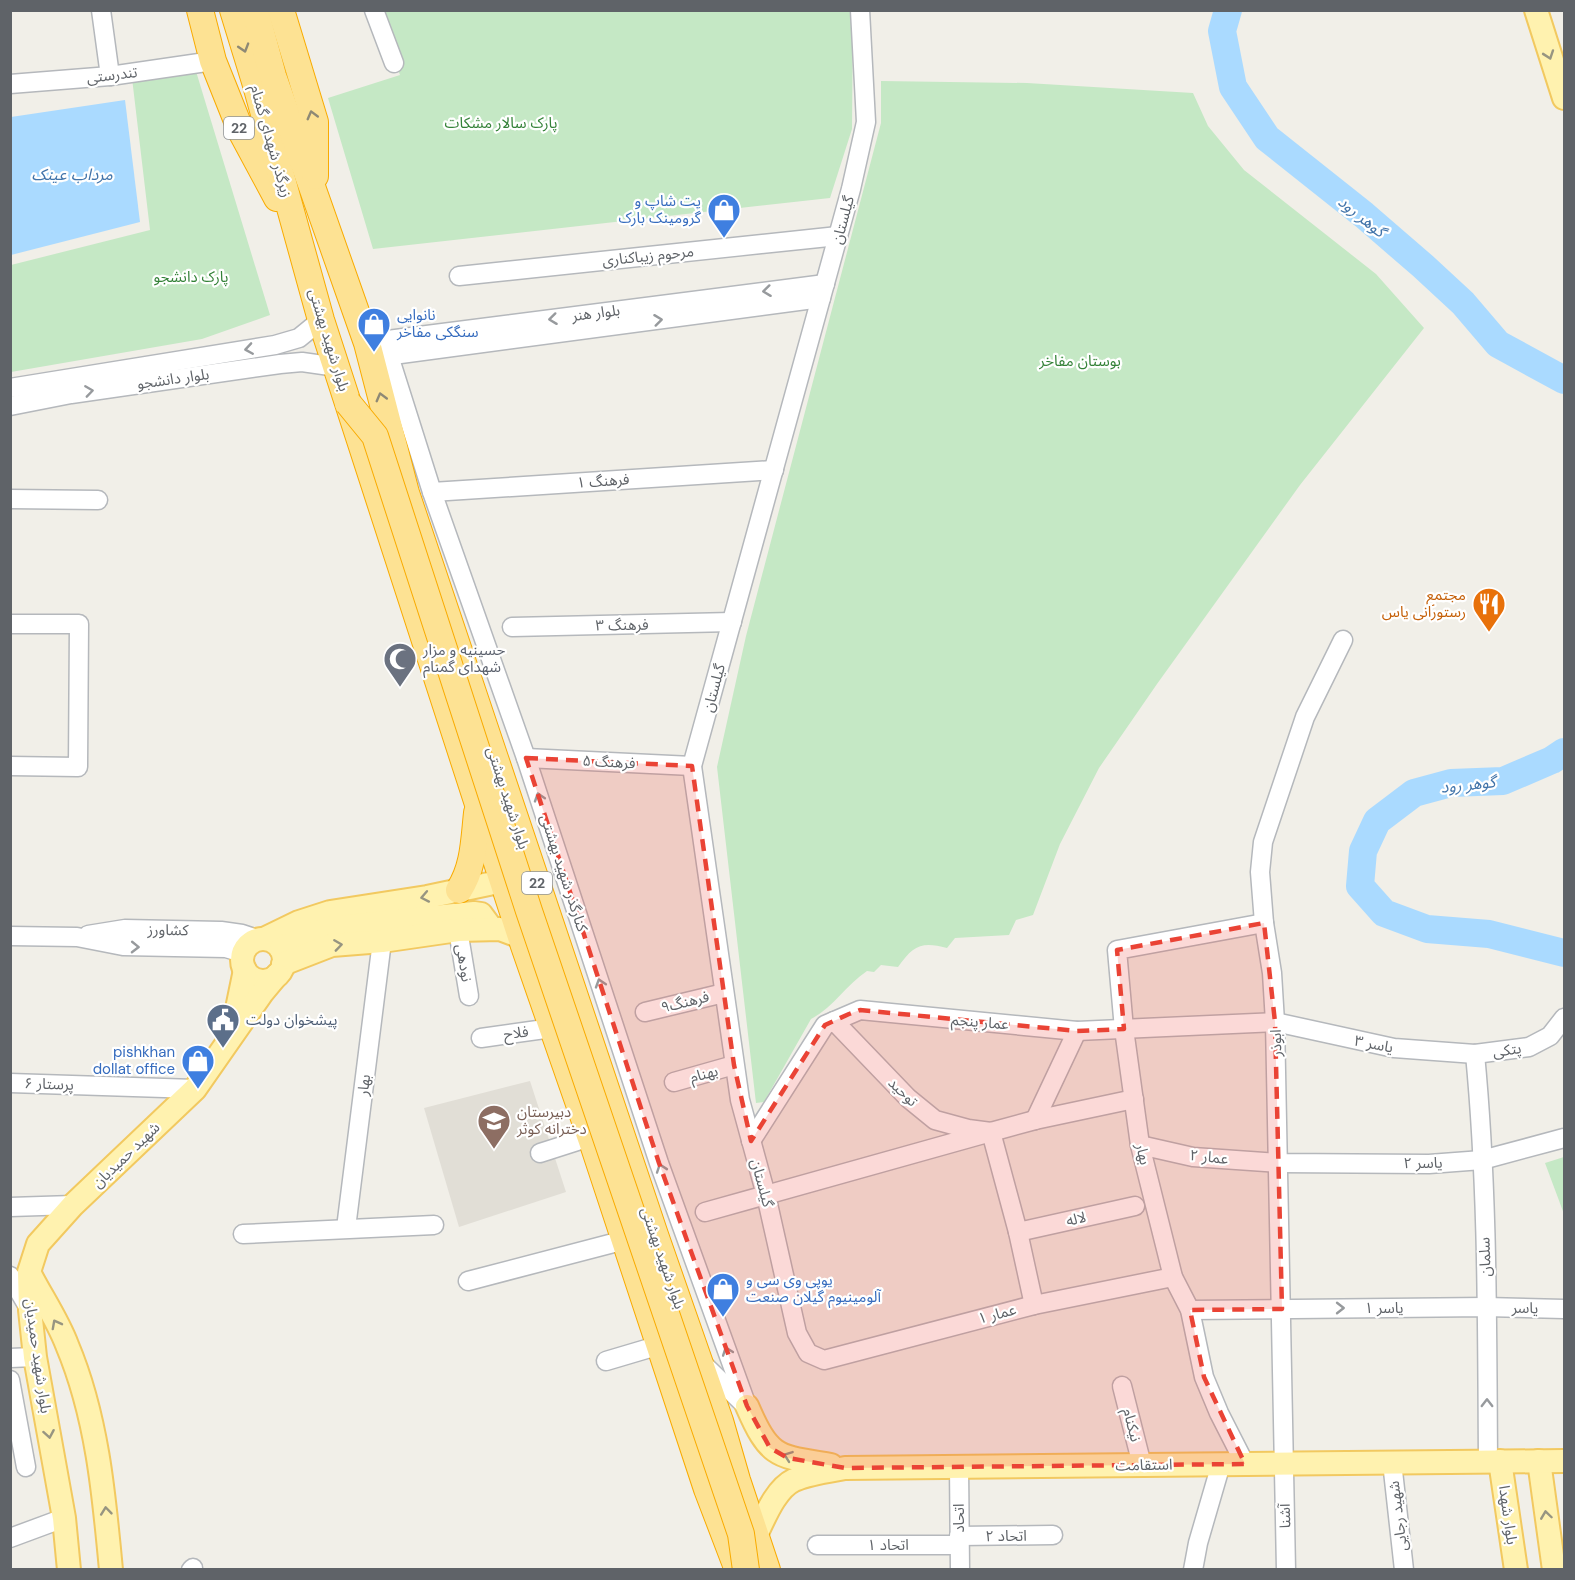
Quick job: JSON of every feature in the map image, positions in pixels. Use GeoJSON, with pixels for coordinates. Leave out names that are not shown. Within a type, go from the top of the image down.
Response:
{"type":"FeatureCollection","features":[{"type":"Feature","properties":{"kind":"highway","name":"22"},"geometry":{"type":"LineString","coordinates":[[200,10],[213,61],[243,135],[298,237]]}},
{"type":"Feature","properties":{"kind":"highway","name":"زیرگذر شهدای گمنام"},"geometry":{"type":"LineString","coordinates":[[233,10],[298,237]]}},
{"type":"Feature","properties":{"kind":"highway","name":"زیرگذر شهدای گمنام"},"geometry":{"type":"LineString","coordinates":[[255,10],[273,76],[314,194]]}},
{"type":"Feature","properties":{"kind":"highway","name":"22"},"geometry":{"type":"LineString","coordinates":[[280,10],[315,122],[314,194]]}},
{"type":"Feature","properties":{"kind":"highway","name":"بلوار شهید بهشتی"},"geometry":{"type":"LineString","coordinates":[[314,194],[377,349],[406,493],[645,1207],[720,1421],[767,1569]]}},
{"type":"Feature","properties":{"kind":"highway","name":"بلوار شهید بهشتی"},"geometry":{"type":"LineString","coordinates":[[298,237],[321,320],[521,937],[591,1137],[707,1489],[738,1569]]}},
{"type":"Feature","properties":{"kind":"highway"},"geometry":{"type":"LineString","coordinates":[[348,403],[375,436],[529,911],[741,1534],[746,1569]]}},
{"type":"Feature","properties":{"kind":"highway"},"geometry":{"type":"LineString","coordinates":[[459,890],[469,872],[474,844],[477,801]]}},
{"type":"Feature","properties":{"kind":"highway"},"geometry":{"type":"LineString","coordinates":[[503,881],[533,873]]}},
{"type":"Feature","properties":{"kind":"highway"},"geometry":{"type":"LineString","coordinates":[[602,1170],[613,1180],[622,1181],[627,1179],[630,1161]]}},
{"type":"Feature","properties":{"kind":"highway"},"geometry":{"type":"LineString","coordinates":[[621,1229],[616,1204],[618,1196],[624,1192],[632,1192],[638,1196],[645,1207]]}},
{"type":"Feature","properties":{"kind":"main road"},"geometry":{"type":"LineString","coordinates":[[1536,10],[1564,98]]}},
{"type":"Feature","properties":{"kind":"main road","name":"شهید حمیدیان"},"geometry":{"type":"LineString","coordinates":[[230,1041],[264,956],[299,922],[330,912],[503,881]]}},
{"type":"Feature","properties":{"kind":"main road"},"geometry":{"type":"LineString","coordinates":[[264,956],[328,928],[474,913],[481,914],[492,928]]}},
{"type":"Feature","properties":{"kind":"main road"},"geometry":{"type":"LineString","coordinates":[[264,956],[458,930],[492,928],[507,930],[521,937]]}},
{"type":"Feature","properties":{"kind":"main road","name":"شهید حمیدیان"},"geometry":{"type":"LineString","coordinates":[[20,1274],[38,1244],[73,1205],[195,1089],[262,993],[264,956]]}},
{"type":"Feature","properties":{"kind":"main road","name":"بلوار شهید حمیدیان"},"geometry":{"type":"LineString","coordinates":[[20,1274],[30,1310],[35,1358],[64,1518],[69,1569]]}},
{"type":"Feature","properties":{"kind":"main road","name":"بلوار شهید حمیدیان"},"geometry":{"type":"LineString","coordinates":[[20,1274],[67,1345],[89,1410],[105,1504],[111,1569]]}},
{"type":"Feature","properties":{"kind":"main road"},"geometry":{"type":"LineString","coordinates":[[747,1406],[760,1435],[770,1448],[788,1458],[845,1468]]}},
{"type":"Feature","properties":{"kind":"main road","name":"بلوار شهدا"},"geometry":{"type":"LineString","coordinates":[[1494,1461],[1516,1569]]}},
{"type":"Feature","properties":{"kind":"main road"},"geometry":{"type":"LineString","coordinates":[[1539,1461],[1554,1569]]}},
{"type":"Feature","properties":{"kind":"main road","name":"استقامت"},"geometry":{"type":"LineString","coordinates":[[755,1537],[780,1493],[792,1480],[845,1468],[1564,1461]]}},
{"type":"Feature","properties":{"kind":"street"},"geometry":{"type":"LineString","coordinates":[[101,10],[110,76]]}},
{"type":"Feature","properties":{"kind":"street"},"geometry":{"type":"LineString","coordinates":[[374,10],[394,63]]}},
{"type":"Feature","properties":{"kind":"street","name":"گیلستان"},"geometry":{"type":"LineString","coordinates":[[824,1360],[808,1353],[797,1333],[766,1195],[740,1100],[692,766],[838,236],[866,122],[860,10]]}},
{"type":"Feature","properties":{"kind":"street","name":"تندرستی"},"geometry":{"type":"LineString","coordinates":[[10,84],[110,76],[213,61]]}},
{"type":"Feature","properties":{"kind":"street","name":"مرحوم زیباکناری"},"geometry":{"type":"LineString","coordinates":[[459,276],[838,236]]}},
{"type":"Feature","properties":{"kind":"street","name":"بلوار هنر"},"geometry":{"type":"LineString","coordinates":[[377,349],[823,291]]}},
{"type":"Feature","properties":{"kind":"street","name":"بلوار دانشجو"},"geometry":{"type":"LineString","coordinates":[[10,406],[49,389],[298,339],[321,320]]}},
{"type":"Feature","properties":{"kind":"street"},"geometry":{"type":"LineString","coordinates":[[275,345],[285,350],[286,355],[280,364]]}},
{"type":"Feature","properties":{"kind":"street","name":"کنارگذر شهید بهشتی"},"geometry":{"type":"LineString","coordinates":[[377,349],[432,492],[526,758],[681,1226],[747,1406]]}},
{"type":"Feature","properties":{"kind":"street","name":"بلوار دانشجو"},"geometry":{"type":"LineString","coordinates":[[10,388],[49,389],[302,362],[337,367]]}},
{"type":"Feature","properties":{"kind":"street","name":"فرهنگ ۱"},"geometry":{"type":"LineString","coordinates":[[432,492],[774,470]]}},
{"type":"Feature","properties":{"kind":"street"},"geometry":{"type":"LineString","coordinates":[[10,499],[98,500]]}},
{"type":"Feature","properties":{"kind":"street","name":"فرهنگ ۳"},"geometry":{"type":"LineString","coordinates":[[512,627],[732,622]]}},
{"type":"Feature","properties":{"kind":"street"},"geometry":{"type":"LineString","coordinates":[[10,624],[79,624],[78,767],[10,766]]}},
{"type":"Feature","properties":{"kind":"street","name":"ابوذر"},"geometry":{"type":"LineString","coordinates":[[1284,1463],[1275,1022],[1272,973],[1264,923],[1260,872],[1263,842],[1305,717],[1343,640]]}},
{"type":"Feature","properties":{"kind":"street","name":"فرهنگ ۵"},"geometry":{"type":"LineString","coordinates":[[526,758],[692,766]]}},
{"type":"Feature","properties":{"kind":"street","name":"بهار"},"geometry":{"type":"LineString","coordinates":[[1245,1464],[1204,1377],[1190,1310],[1173,1277],[1140,1145],[1124,1029],[1117,950],[1264,923]]}},
{"type":"Feature","properties":{"kind":"street","name":"کشاورز"},"geometry":{"type":"LineString","coordinates":[[10,936],[77,937],[125,929],[221,931],[242,934],[264,956]]}},
{"type":"Feature","properties":{"kind":"street","name":"نودهی"},"geometry":{"type":"LineString","coordinates":[[458,930],[469,996]]}},
{"type":"Feature","properties":{"kind":"street","name":"بهار"},"geometry":{"type":"LineString","coordinates":[[346,1228],[382,941]]}},
{"type":"Feature","properties":{"kind":"street","name":"فرهنگ۹"},"geometry":{"type":"LineString","coordinates":[[645,1012],[724,993]]}},
{"type":"Feature","properties":{"kind":"street","name":"عمار پنجم"},"geometry":{"type":"LineString","coordinates":[[751,1141],[825,1025],[860,1010],[1077,1031],[1275,1022]]}},
{"type":"Feature","properties":{"kind":"street","name":"پتکی"},"geometry":{"type":"LineString","coordinates":[[1475,1054],[1529,1047],[1550,1036],[1564,1018]]}},
{"type":"Feature","properties":{"kind":"street","name":"توحید"},"geometry":{"type":"LineString","coordinates":[[834,1021],[908,1098],[935,1120],[968,1129],[991,1132],[1134,1099]]}},
{"type":"Feature","properties":{"kind":"street","name":"یاسر ۳"},"geometry":{"type":"LineString","coordinates":[[1275,1022],[1394,1048],[1475,1054]]}},
{"type":"Feature","properties":{"kind":"street","name":"فلاح"},"geometry":{"type":"LineString","coordinates":[[481,1038],[552,1028]]}},
{"type":"Feature","properties":{"kind":"street"},"geometry":{"type":"LineString","coordinates":[[1035,1120],[1077,1031]]}},
{"type":"Feature","properties":{"kind":"street","name":"سلمان"},"geometry":{"type":"LineString","coordinates":[[1475,1054],[1481,1119],[1486,1307],[1494,1461]]}},
{"type":"Feature","properties":{"kind":"street","name":"بهنام"},"geometry":{"type":"LineString","coordinates":[[674,1082],[734,1065]]}},
{"type":"Feature","properties":{"kind":"street","name":"پرستار ۶"},"geometry":{"type":"LineString","coordinates":[[10,1083],[195,1089]]}},
{"type":"Feature","properties":{"kind":"street"},"geometry":{"type":"LineString","coordinates":[[705,1212],[991,1132],[1018,1232],[1034,1305]]}},
{"type":"Feature","properties":{"kind":"street"},"geometry":{"type":"LineString","coordinates":[[540,1153],[591,1137]]}},
{"type":"Feature","properties":{"kind":"street","name":"یاسر ۲"},"geometry":{"type":"LineString","coordinates":[[1279,1163],[1429,1164],[1482,1160],[1564,1138]]}},
{"type":"Feature","properties":{"kind":"street","name":"عمار ۲"},"geometry":{"type":"LineString","coordinates":[[1140,1145],[1193,1156],[1279,1163]]}},
{"type":"Feature","properties":{"kind":"street"},"geometry":{"type":"LineString","coordinates":[[10,1207],[73,1205]]}},
{"type":"Feature","properties":{"kind":"street","name":"لاله"},"geometry":{"type":"LineString","coordinates":[[1018,1232],[1135,1206]]}},
{"type":"Feature","properties":{"kind":"street"},"geometry":{"type":"LineString","coordinates":[[243,1234],[434,1226]]}},
{"type":"Feature","properties":{"kind":"street"},"geometry":{"type":"LineString","coordinates":[[655,1235],[681,1226]]}},
{"type":"Feature","properties":{"kind":"street"},"geometry":{"type":"LineString","coordinates":[[468,1281],[621,1229]]}},
{"type":"Feature","properties":{"kind":"street","name":"عمار ۱"},"geometry":{"type":"LineString","coordinates":[[824,1360],[1034,1305],[1173,1277]]}},
{"type":"Feature","properties":{"kind":"street","name":"یاسر ۱"},"geometry":{"type":"LineString","coordinates":[[1282,1309],[1486,1307]]}},
{"type":"Feature","properties":{"kind":"street","name":"یاسر"},"geometry":{"type":"LineString","coordinates":[[1486,1307],[1564,1309]]}},
{"type":"Feature","properties":{"kind":"street"},"geometry":{"type":"LineString","coordinates":[[1190,1310],[1282,1309]]}},
{"type":"Feature","properties":{"kind":"street"},"geometry":{"type":"LineString","coordinates":[[606,1361],[660,1346]]}},
{"type":"Feature","properties":{"kind":"street"},"geometry":{"type":"LineString","coordinates":[[10,1359],[35,1358]]}},
{"type":"Feature","properties":{"kind":"street"},"geometry":{"type":"LineString","coordinates":[[698,1359],[747,1406]]}},
{"type":"Feature","properties":{"kind":"street"},"geometry":{"type":"LineString","coordinates":[[10,1380],[14,1421],[26,1467]]}},
{"type":"Feature","properties":{"kind":"street","name":"نیکنام"},"geometry":{"type":"LineString","coordinates":[[1122,1386],[1142,1465]]}},
{"type":"Feature","properties":{"kind":"street"},"geometry":{"type":"LineString","coordinates":[[14,1421],[44,1407]]}},
{"type":"Feature","properties":{"kind":"street","name":"شهید رجایی"},"geometry":{"type":"LineString","coordinates":[[1392,1462],[1404,1569]]}},
{"type":"Feature","properties":{"kind":"street","name":"آشنا"},"geometry":{"type":"LineString","coordinates":[[1284,1463],[1286,1569]]}},
{"type":"Feature","properties":{"kind":"street"},"geometry":{"type":"LineString","coordinates":[[1193,1569],[1198,1543],[1221,1464]]}},
{"type":"Feature","properties":{"kind":"street","name":"اتحاد"},"geometry":{"type":"LineString","coordinates":[[959,1467],[960,1569]]}},
{"type":"Feature","properties":{"kind":"street"},"geometry":{"type":"LineString","coordinates":[[10,1538],[64,1518]]}},
{"type":"Feature","properties":{"kind":"street","name":"اتحاد ۲"},"geometry":{"type":"LineString","coordinates":[[959,1541],[1053,1535]]}},
{"type":"Feature","properties":{"kind":"street","name":"اتحاد ۱"},"geometry":{"type":"LineString","coordinates":[[817,1545],[959,1541]]}},
{"type":"Feature","properties":{"kind":"highlighted area"},"geometry":{"type":"Polygon","coordinates":[[[526,758],[692,766],[734,1065],[751,1141],[825,1025],[849,1014],[860,1010],[1077,1031],[1124,1029],[1117,950],[1264,923],[1275,1022],[1282,1309],[1190,1310],[1204,1377],[1245,1464],[845,1468],[788,1458],[770,1448],[747,1406],[659,1163],[526,758]]]}},
{"type":"Feature","properties":{"kind":"shaded area","name":"دبیرستان دخترانه کوثر"},"geometry":{"type":"Polygon","coordinates":[[[530,1081],[566,1192],[459,1227],[424,1108],[530,1081]]]}},
{"type":"Feature","properties":{"kind":"green space","name":"پارک سالار مشکات"},"geometry":{"type":"Polygon","coordinates":[[[375,11],[853,11],[852,129],[830,198],[373,249],[328,98],[400,75],[375,11]]]}},
{"type":"Feature","properties":{"kind":"green space","name":"پارک دانشجو"},"geometry":{"type":"Polygon","coordinates":[[[195,68],[270,315],[202,339],[11,372],[11,265],[150,230],[132,78],[195,68]]]}},
{"type":"Feature","properties":{"kind":"green space","name":"بوستان مفاخر"},"geometry":{"type":"Polygon","coordinates":[[[881,81],[1027,83],[1193,93],[1208,126],[1244,170],[1376,274],[1424,328],[1300,485],[1099,768],[1060,844],[1033,915],[1016,920],[1009,935],[955,938],[947,948],[924,945],[908,954],[898,967],[881,965],[874,972],[867,971],[826,1009],[811,1019],[764,1102],[756,1103],[717,767],[746,636],[881,123],[881,81]]]}},
{"type":"Feature","properties":{"kind":"green space"},"geometry":{"type":"Polygon","coordinates":[[[1564,1157],[1564,1214],[1545,1163],[1564,1157]]]}},
{"type":"Feature","properties":{"kind":"water","name":"مرداب عینک"},"geometry":{"type":"Polygon","coordinates":[[[125,100],[140,222],[11,255],[11,117],[125,100]]]}},
{"type":"Feature","properties":{"kind":"waterway","name":"گوهر رود"},"geometry":{"type":"LineString","coordinates":[[1228,10],[1222,31],[1233,87],[1267,138],[1364,215],[1423,266],[1463,303],[1498,344],[1564,380]]}},
{"type":"Feature","properties":{"kind":"waterway","name":"گوهر رود"},"geometry":{"type":"LineString","coordinates":[[1564,752],[1552,760],[1503,781],[1451,783],[1414,793],[1377,821],[1363,851],[1360,886],[1384,913],[1427,929],[1489,934],[1564,953]]}},
{"type":"Feature","properties":{"kind":"place","name":"پت شاپ و گرومینک بارک"},"geometry":{"type":"Point","coordinates":[724,239]}},
{"type":"Feature","properties":{"kind":"place","name":"نانوایی سنگکی مفاخر"},"geometry":{"type":"Point","coordinates":[374,353]}},
{"type":"Feature","properties":{"kind":"place","name":"مجتمع رستورانی یاس"},"geometry":{"type":"Point","coordinates":[1489,633]}},
{"type":"Feature","properties":{"kind":"place","name":"حسینیه و مزار شهدای گمنام"},"geometry":{"type":"Point","coordinates":[400,688]}},
{"type":"Feature","properties":{"kind":"place","name":"پیشخوان دولت"},"geometry":{"type":"Point","coordinates":[223,1049]}},
{"type":"Feature","properties":{"kind":"place","name":"pishkhan dollat office"},"geometry":{"type":"Point","coordinates":[198,1090]}},
{"type":"Feature","properties":{"kind":"place","name":"دبیرستان دخترانه کوثر"},"geometry":{"type":"Point","coordinates":[494,1150]}},
{"type":"Feature","properties":{"kind":"place","name":"یوپی وی سی و آلومینیوم گیلان صنعت"},"geometry":{"type":"Point","coordinates":[723,1318]}}]}
